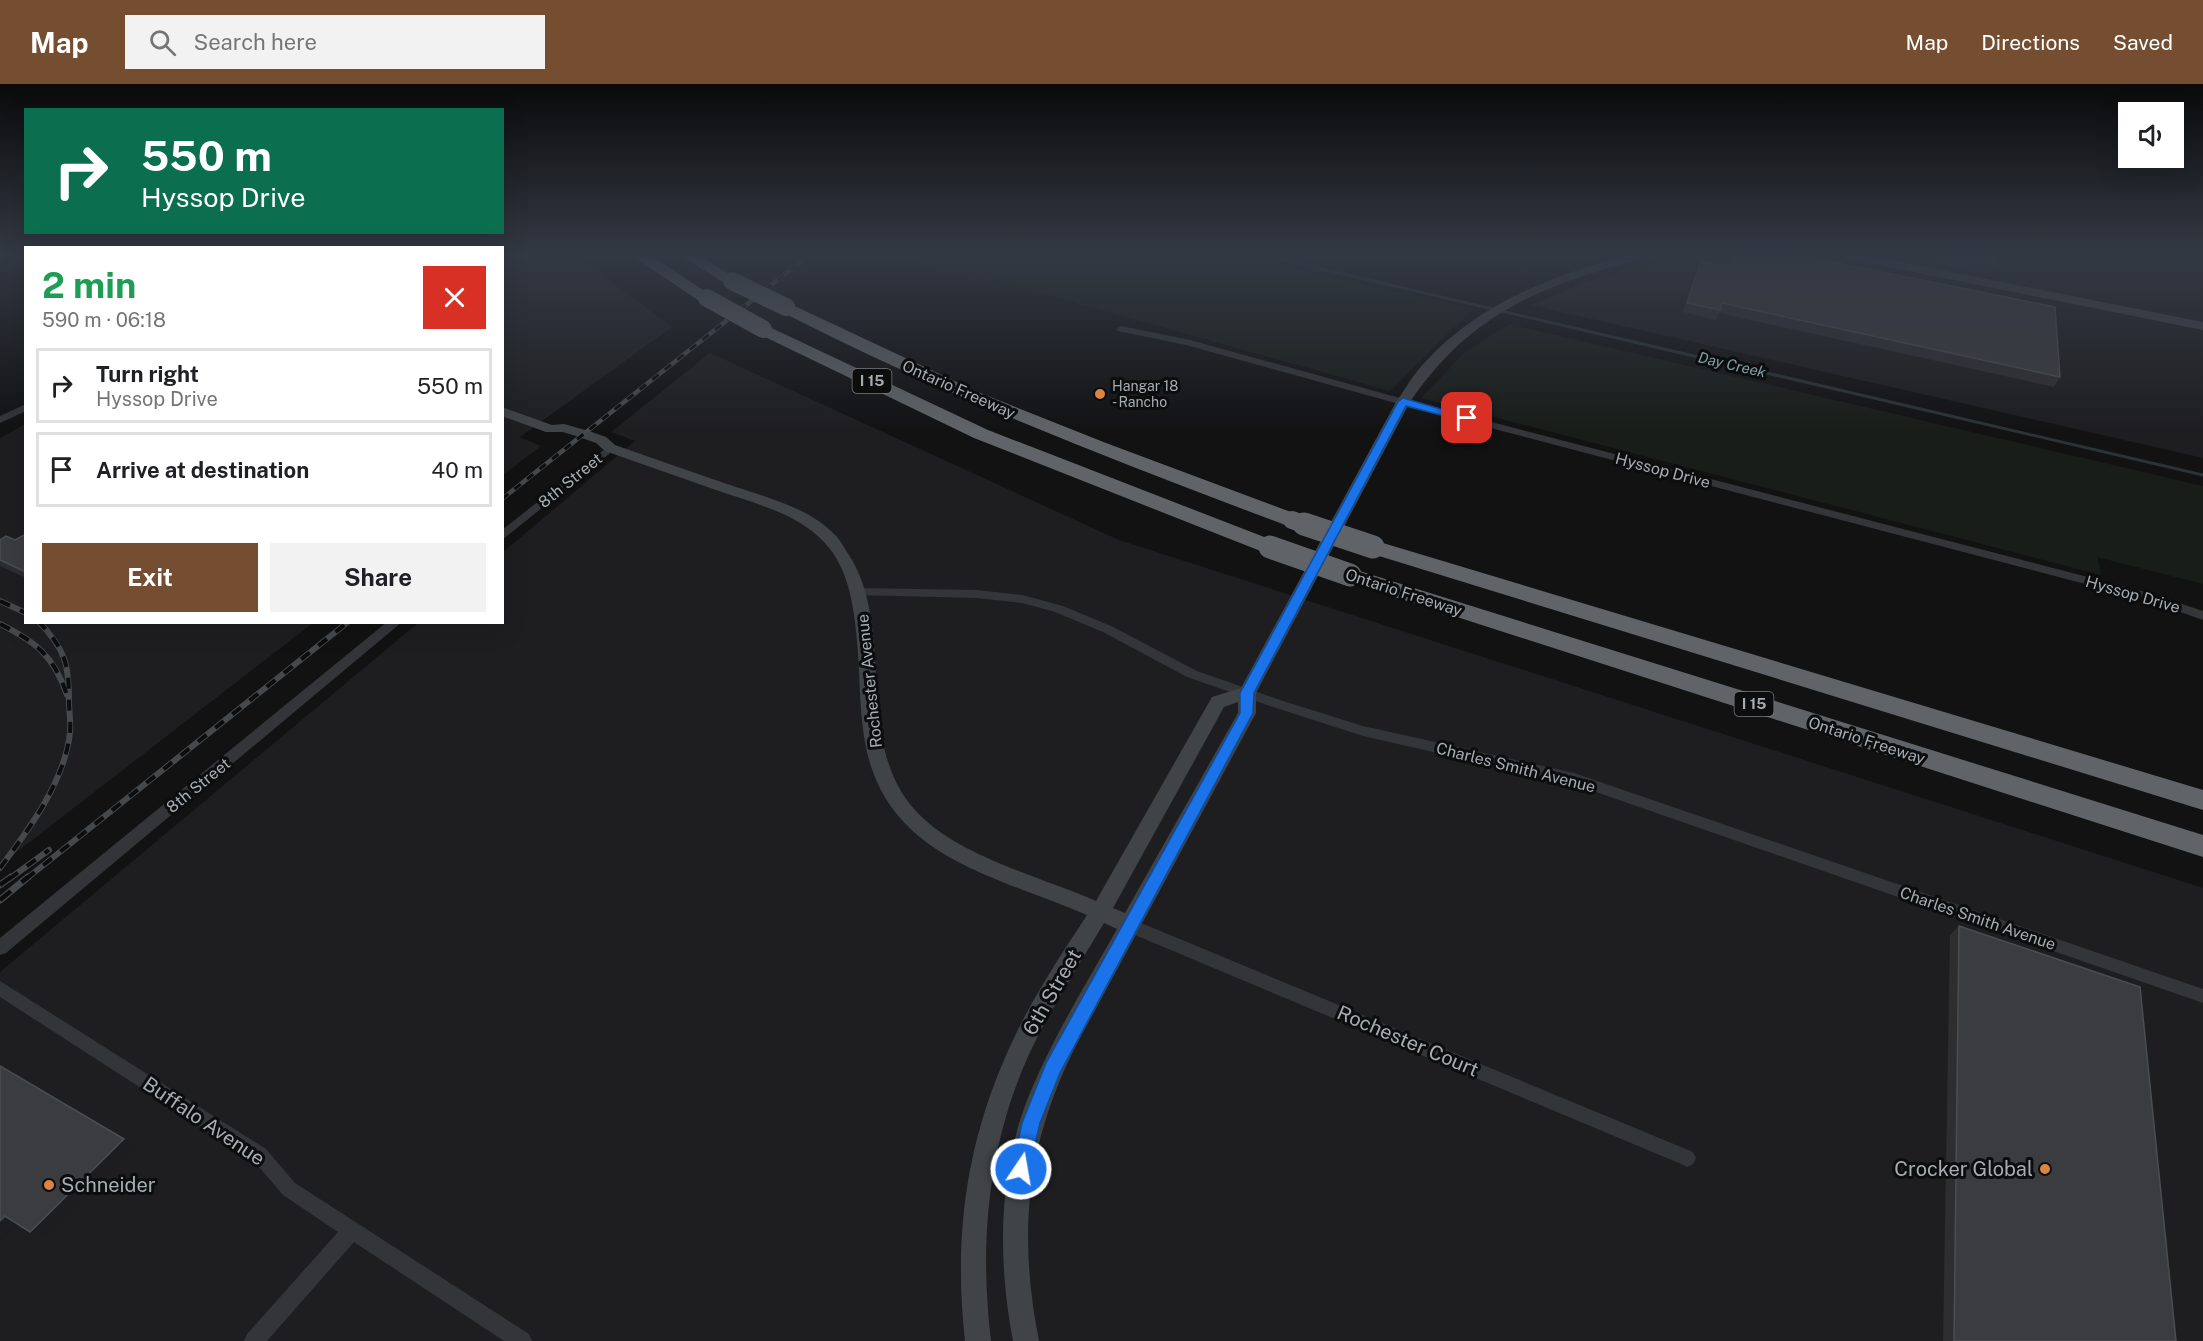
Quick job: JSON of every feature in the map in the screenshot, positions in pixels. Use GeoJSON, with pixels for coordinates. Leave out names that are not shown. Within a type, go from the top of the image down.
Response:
{"type":"FeatureCollection","features":[{"type":"Feature","properties":{"kind":"highway","name":"Ontario Freeway"},"geometry":{"type":"LineString","coordinates":[[735,314],[981,434],[1270,547],[1350,575],[2203,846]]}},
{"type":"Feature","properties":{"kind":"highway","name":"Ontario Freeway"},"geometry":{"type":"LineString","coordinates":[[798,314],[838,335],[1000,407],[1292,520],[1372,547],[2203,800]]}},
{"type":"Feature","properties":{"kind":"street","name":"6th Street"},"geometry":{"type":"LineString","coordinates":[[1026,1341],[1018,1283],[1017,1231],[1021,1169],[1031,1123],[1053,1069],[1129,925],[1246,713],[1247,693],[1403,402],[1430,364],[1478,319],[1487,314]]}},
{"type":"Feature","properties":{"kind":"street"},"geometry":{"type":"LineString","coordinates":[[2141,314],[2203,326]]}},
{"type":"Feature","properties":{"kind":"street","name":"Hyssop Drive"},"geometry":{"type":"LineString","coordinates":[[1121,329],[1187,342],[1403,402],[2149,597],[2203,616]]}},
{"type":"Feature","properties":{"kind":"street"},"geometry":{"type":"LineString","coordinates":[[0,420],[24,408]]}},
{"type":"Feature","properties":{"kind":"street","name":"Rochester Avenue"},"geometry":{"type":"LineString","coordinates":[[504,412],[551,429],[551,436],[588,449],[610,448],[795,513],[811,521],[837,544],[853,573],[859,592],[869,676],[872,740],[878,766],[890,792],[908,815],[927,832],[960,853],[1129,925]]}},
{"type":"Feature","properties":{"kind":"street","name":"8th Street"},"geometry":{"type":"LineString","coordinates":[[504,534],[610,448]]}},
{"type":"Feature","properties":{"kind":"street","name":"Charles Smith Avenue"},"geometry":{"type":"LineString","coordinates":[[859,592],[977,594],[1030,600],[1076,616],[1176,666],[1247,693],[1363,731],[1574,779],[2203,996]]}},
{"type":"Feature","properties":{"kind":"street","name":"8th Street"},"geometry":{"type":"LineString","coordinates":[[0,948],[394,624]]}},
{"type":"Feature","properties":{"kind":"street","name":"6th Street"},"geometry":{"type":"LineString","coordinates":[[978,1341],[972,1249],[982,1163],[992,1121],[1004,1086],[1042,1006],[1100,911],[1218,702],[1247,693]]}},
{"type":"Feature","properties":{"kind":"street","name":"Rochester Court"},"geometry":{"type":"LineString","coordinates":[[1129,925],[1687,1158]]}},
{"type":"Feature","properties":{"kind":"street","name":"Buffalo Avenue"},"geometry":{"type":"LineString","coordinates":[[0,988],[260,1155],[289,1189],[522,1341]]}},
{"type":"Feature","properties":{"kind":"street"},"geometry":{"type":"LineString","coordinates":[[254,1341],[352,1230]]}},
{"type":"Feature","properties":{"kind":"shaded area"},"geometry":{"type":"Polygon","coordinates":[[[504,314],[654,314],[672,327],[520,437],[541,446],[504,474],[504,314]]]}},
{"type":"Feature","properties":{"kind":"shaded area"},"geometry":{"type":"Polygon","coordinates":[[[1114,314],[1468,314],[1390,391],[1114,314]]]}},
{"type":"Feature","properties":{"kind":"shaded area"},"geometry":{"type":"Polygon","coordinates":[[[1569,314],[2203,314],[2203,458],[1569,314]]]}},
{"type":"Feature","properties":{"kind":"shaded area"},"geometry":{"type":"Polygon","coordinates":[[[1509,324],[2203,486],[2203,584],[2097,557],[2101,575],[1421,398],[1464,353],[1509,324]]]}},
{"type":"Feature","properties":{"kind":"shaded area"},"geometry":{"type":"Polygon","coordinates":[[[710,353],[1119,540],[2203,888],[2203,1341],[0,1341],[0,972],[417,624],[504,624],[504,551],[635,441],[611,432],[710,353]]]}},
{"type":"Feature","properties":{"kind":"shaded area"},"geometry":{"type":"Polygon","coordinates":[[[24,425],[24,624],[312,624],[0,865],[0,438],[24,425]]]}},
{"type":"Feature","properties":{"kind":"building"},"geometry":{"type":"Polygon","coordinates":[[[1771,314],[2055,314],[2060,377],[1771,314]]]}},
{"type":"Feature","properties":{"kind":"building"},"geometry":{"type":"Polygon","coordinates":[[[24,535],[24,571],[0,560],[0,540],[6,536],[15,540],[24,535]]]}},
{"type":"Feature","properties":{"kind":"building","name":"Crocker Global"},"geometry":{"type":"Polygon","coordinates":[[[1959,926],[2140,987],[2176,1341],[1954,1341],[1959,926]]]}},
{"type":"Feature","properties":{"kind":"building","name":"Schneider"},"geometry":{"type":"Polygon","coordinates":[[[0,1066],[124,1139],[30,1232],[5,1216],[0,1221],[0,1066]]]}},
{"type":"Feature","properties":{"kind":"waterway","name":"Day Creek"},"geometry":{"type":"LineString","coordinates":[[1513,314],[2203,475]]}},
{"type":"Feature","properties":{"kind":"railway"},"geometry":{"type":"LineString","coordinates":[[504,497],[735,314]]}},
{"type":"Feature","properties":{"kind":"railway"},"geometry":{"type":"LineString","coordinates":[[0,601],[24,612]]}},
{"type":"Feature","properties":{"kind":"railway"},"geometry":{"type":"LineString","coordinates":[[0,624],[34,644],[50,660],[67,695]]}},
{"type":"Feature","properties":{"kind":"railway"},"geometry":{"type":"LineString","coordinates":[[0,868],[44,805],[61,770],[70,733],[69,688],[64,658],[55,641],[41,624]]}},
{"type":"Feature","properties":{"kind":"railway"},"geometry":{"type":"LineString","coordinates":[[26,879],[345,624]]}},
{"type":"Feature","properties":{"kind":"railway"},"geometry":{"type":"LineString","coordinates":[[9,879],[49,850]]}},
{"type":"Feature","properties":{"kind":"railway"},"geometry":{"type":"LineString","coordinates":[[0,885],[11,877]]}},
{"type":"Feature","properties":{"kind":"railway"},"geometry":{"type":"LineString","coordinates":[[0,900],[28,877]]}},
{"type":"Feature","properties":{"kind":"place","name":"Hangar 18 - Rancho"},"geometry":{"type":"Point","coordinates":[1100,394]}},
{"type":"Feature","properties":{"kind":"place","name":"Crocker Global"},"geometry":{"type":"Point","coordinates":[2045,1169]}},
{"type":"Feature","properties":{"kind":"place","name":"Schneider"},"geometry":{"type":"Point","coordinates":[49,1185]}},
{"type":"Feature","properties":{"kind":"route"},"geometry":{"type":"LineString","coordinates":[[1021,1169],[1031,1123],[1053,1069],[1129,925],[1246,713],[1247,693],[1403,402],[1467,418]]}}]}
